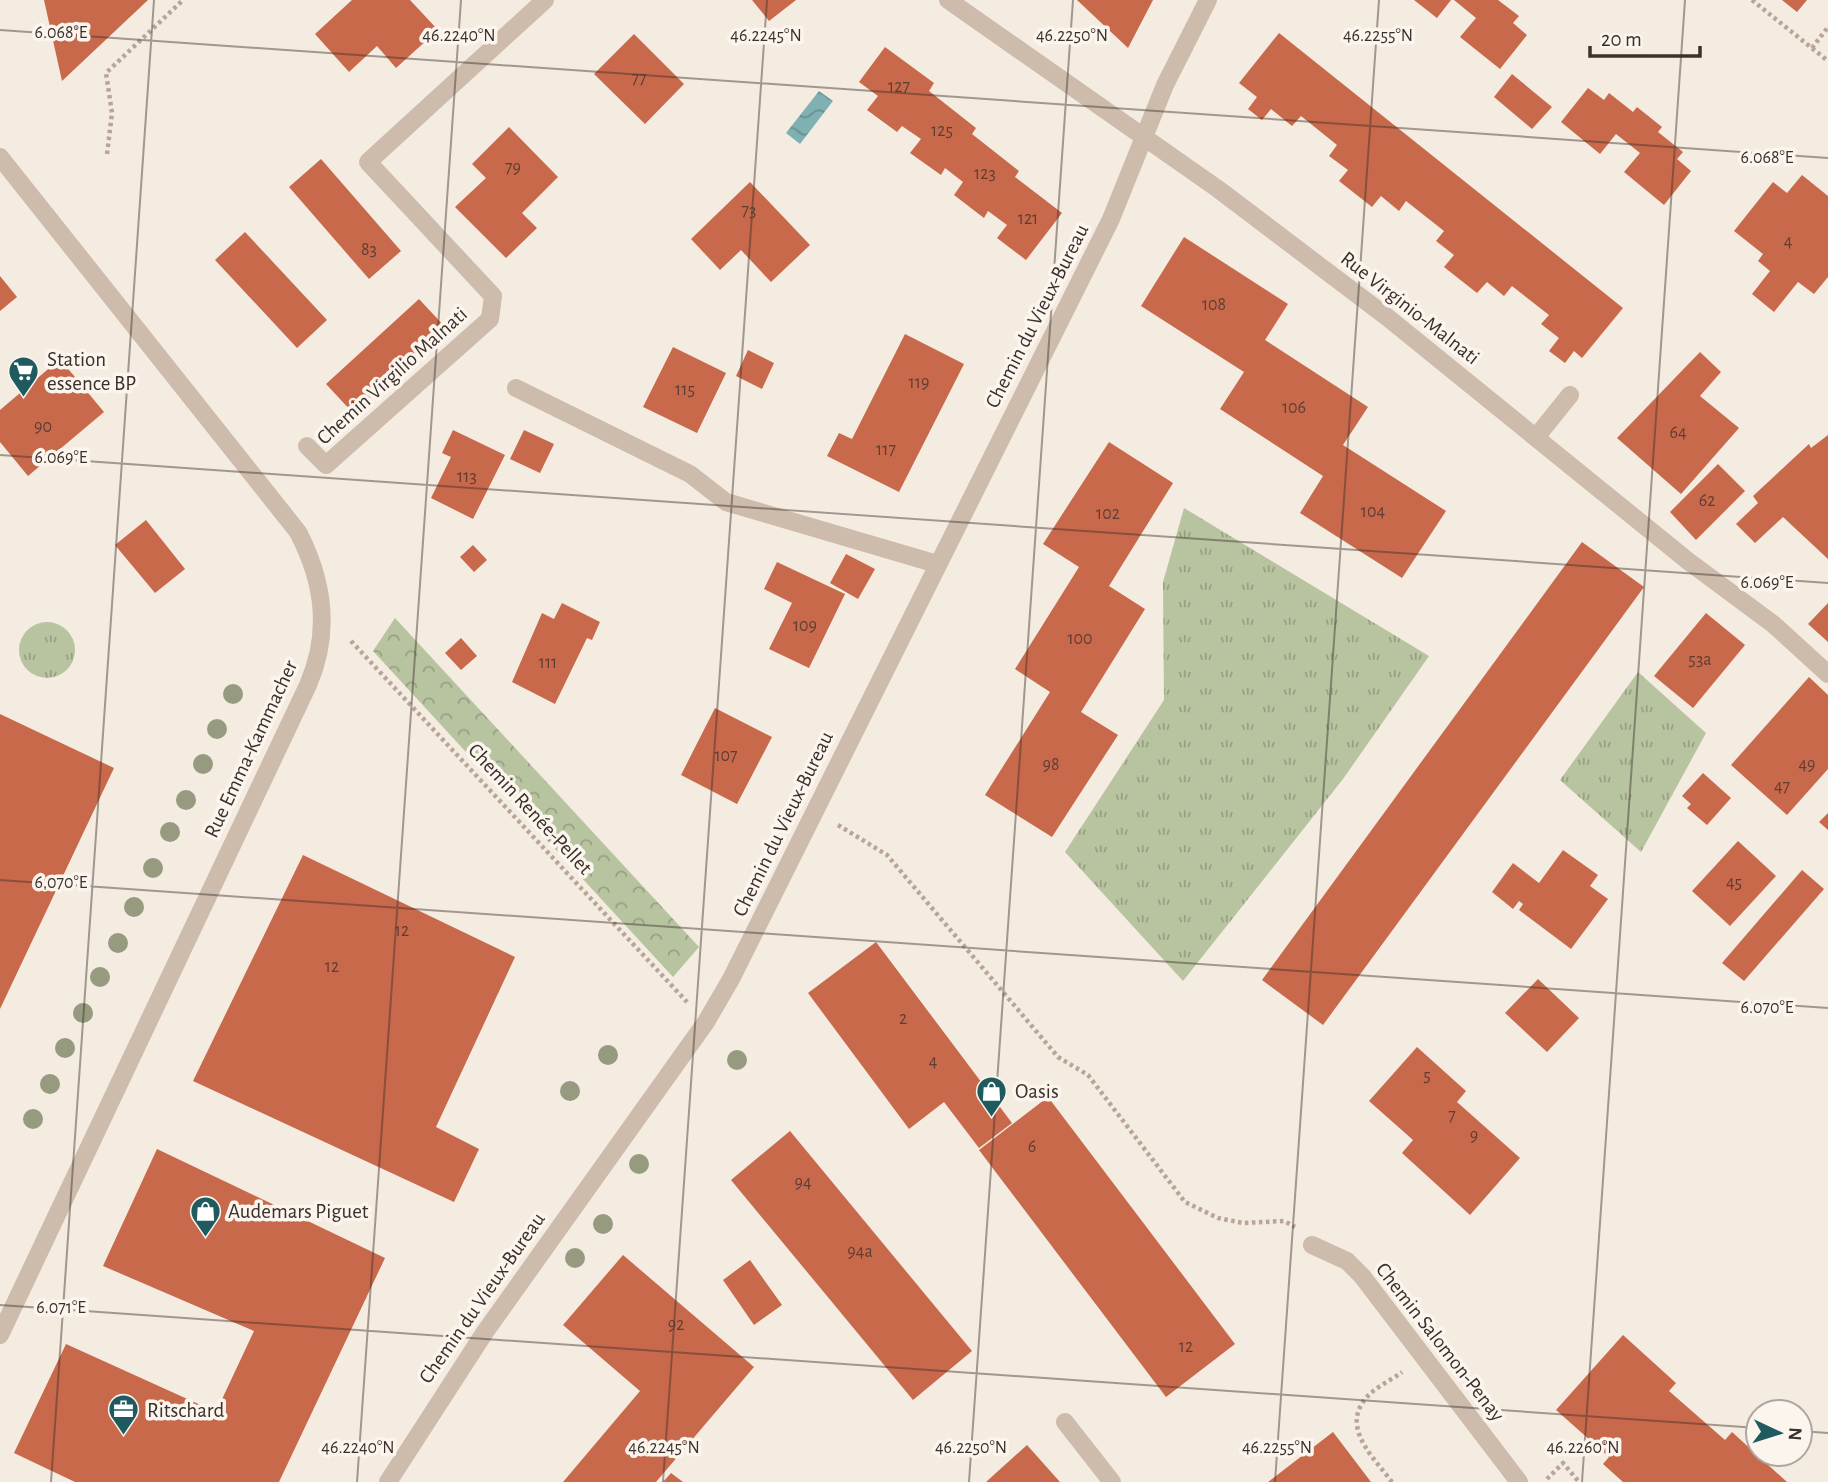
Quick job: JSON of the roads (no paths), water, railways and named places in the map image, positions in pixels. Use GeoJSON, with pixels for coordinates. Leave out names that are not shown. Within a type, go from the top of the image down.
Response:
{"type":"FeatureCollection","features":[{"type":"Feature","properties":{"kind":"street","name":"Chemin Virgilio Malnati"},"geometry":{"type":"LineString","coordinates":[[307,446],[326,466],[490,319],[492,296],[368,162],[545,0]]}},
{"type":"Feature","properties":{"kind":"street","name":"Rue Virginio-Malnati"},"geometry":{"type":"LineString","coordinates":[[948,0],[1145,141],[1218,189],[1536,436],[1688,561],[1773,624],[1828,674]]}},
{"type":"Feature","properties":{"kind":"street","name":"Chemin du Vieux-Bureau"},"geometry":{"type":"LineString","coordinates":[[388,1482],[493,1321],[713,1011],[755,933],[937,564],[1106,231],[1145,141],[1165,85],[1208,0]]}},
{"type":"Feature","properties":{"kind":"street","name":"Rue Emma-Kammacher"},"geometry":{"type":"LineString","coordinates":[[0,157],[299,532],[317,575],[323,611],[320,650],[308,685],[0,1335]]}},
{"type":"Feature","properties":{"kind":"street"},"geometry":{"type":"LineString","coordinates":[[516,388],[690,474],[726,502],[937,564]]}},
{"type":"Feature","properties":{"kind":"street"},"geometry":{"type":"LineString","coordinates":[[1536,436],[1570,395]]}},
{"type":"Feature","properties":{"kind":"street","name":"Chemin Salomon-Penay"},"geometry":{"type":"LineString","coordinates":[[1312,1245],[1347,1261],[1362,1276],[1520,1482]]}},
{"type":"Feature","properties":{"kind":"street"},"geometry":{"type":"LineString","coordinates":[[1065,1422],[1112,1482]]}},
{"type":"Feature","properties":{"kind":"water"},"geometry":{"type":"Polygon","coordinates":[[[819,91],[833,101],[800,144],[786,133],[819,91]]]}},
{"type":"Feature","properties":{"kind":"place","name":"Station essence BP"},"geometry":{"type":"Point","coordinates":[24,398]}},
{"type":"Feature","properties":{"kind":"place","name":"Oasis"},"geometry":{"type":"Point","coordinates":[992,1118]}},
{"type":"Feature","properties":{"kind":"place","name":"Audemars Piguet"},"geometry":{"type":"Point","coordinates":[205,1238]}},
{"type":"Feature","properties":{"kind":"place","name":"Ritschard"},"geometry":{"type":"Point","coordinates":[124,1437]}}]}
